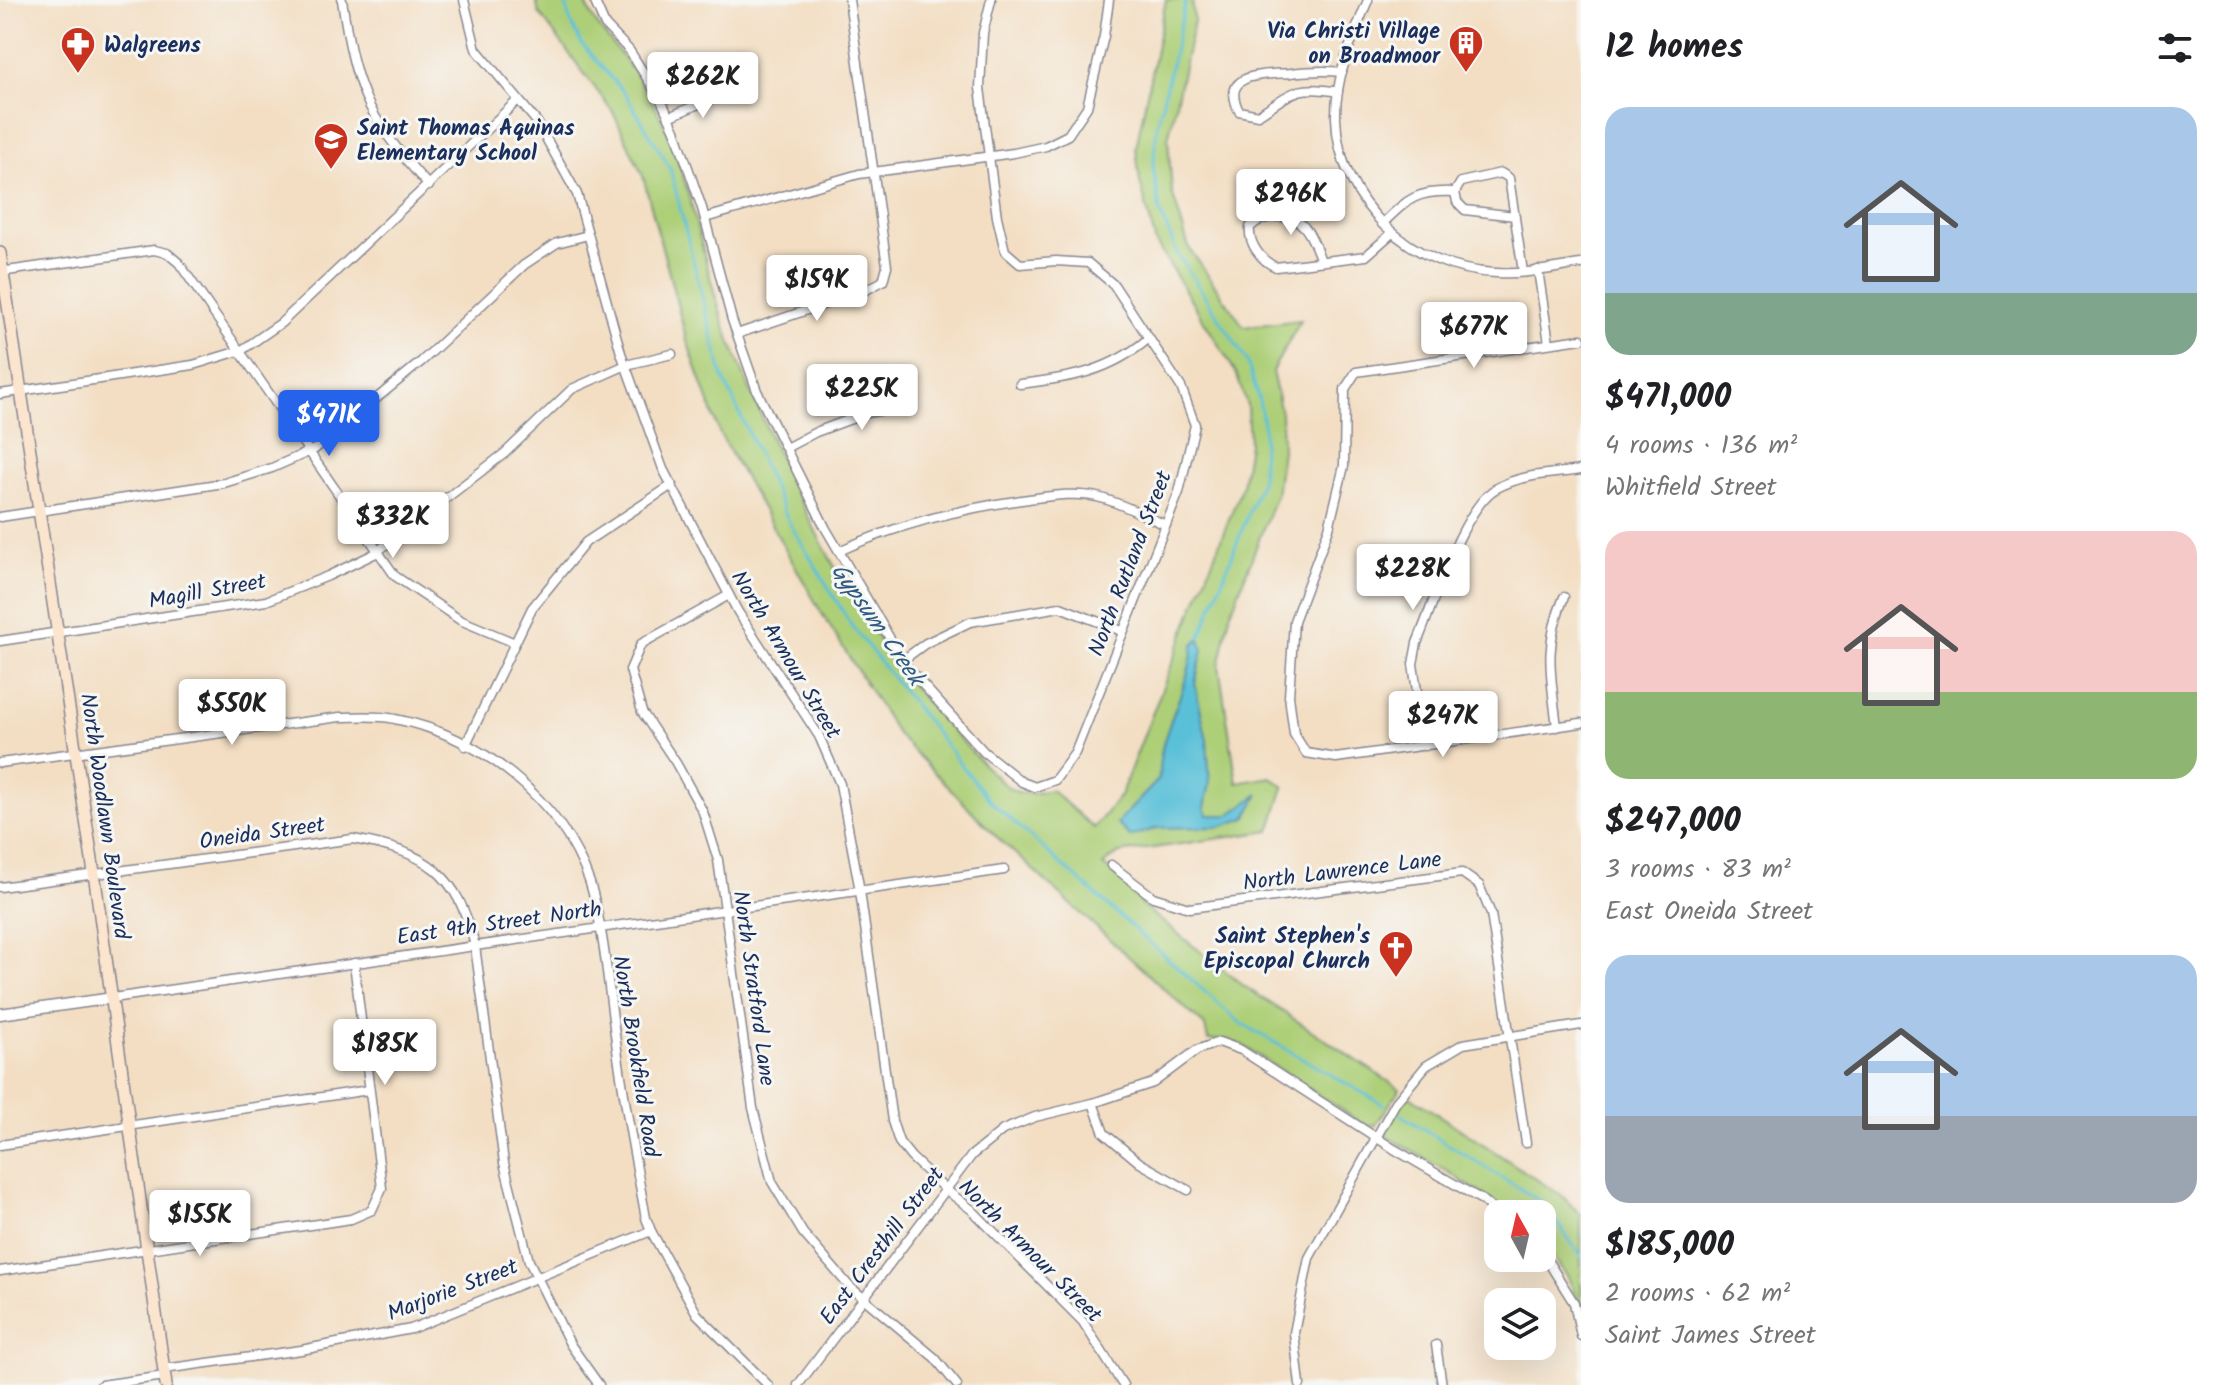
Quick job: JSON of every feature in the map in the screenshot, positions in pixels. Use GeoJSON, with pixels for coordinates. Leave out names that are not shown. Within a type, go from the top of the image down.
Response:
{"type":"FeatureCollection","features":[{"type":"Feature","properties":{"kind":"main road","name":"North Woodlawn Boulevard"},"geometry":{"type":"LineString","coordinates":[[0,253],[113,998],[165,1377]]}},
{"type":"Feature","properties":{"kind":"street"},"geometry":{"type":"LineString","coordinates":[[342,0],[348,42],[365,98],[403,157],[429,186]]}},
{"type":"Feature","properties":{"kind":"street","name":"North Armour Street"},"geometry":{"type":"LineString","coordinates":[[464,0],[476,49],[537,122],[577,194],[626,365],[663,469],[729,595],[819,736],[840,784],[860,891],[892,1121],[899,1142],[945,1189],[972,1210],[1083,1322],[1123,1385]]}},
{"type":"Feature","properties":{"kind":"street"},"geometry":{"type":"LineString","coordinates":[[594,0],[605,25],[629,50],[669,117],[705,218],[737,334],[757,391],[839,551],[903,660],[926,643],[970,622],[1060,607],[1122,631]]}},
{"type":"Feature","properties":{"kind":"street"},"geometry":{"type":"LineString","coordinates":[[737,334],[866,290],[883,281],[887,266],[849,0]]}},
{"type":"Feature","properties":{"kind":"street","name":"North Rutland Street"},"geometry":{"type":"LineString","coordinates":[[903,660],[984,752],[1022,782],[1035,787],[1055,780],[1075,753],[1166,525],[1179,492],[1195,425],[1181,387],[1114,285],[1088,263],[1056,261],[1020,264],[1005,251],[980,88],[983,33],[991,0]]}},
{"type":"Feature","properties":{"kind":"street"},"geometry":{"type":"LineString","coordinates":[[705,218],[859,174],[1046,146],[1068,135],[1087,107],[1109,0]]}},
{"type":"Feature","properties":{"kind":"street"},"geometry":{"type":"LineString","coordinates":[[1368,0],[1342,72],[1336,119],[1344,160],[1358,191],[1382,224],[1414,250],[1463,269],[1523,272],[1581,264]]}},
{"type":"Feature","properties":{"kind":"street"},"geometry":{"type":"LineString","coordinates":[[1338,92],[1311,88],[1293,91],[1258,115],[1239,111],[1234,96],[1237,85],[1259,74],[1312,69],[1342,72]]}},
{"type":"Feature","properties":{"kind":"street"},"geometry":{"type":"LineString","coordinates":[[669,117],[728,91],[735,90],[739,94]]}},
{"type":"Feature","properties":{"kind":"street"},"geometry":{"type":"LineString","coordinates":[[0,394],[193,365],[240,350],[281,323],[518,100]]}},
{"type":"Feature","properties":{"kind":"street"},"geometry":{"type":"LineString","coordinates":[[1515,216],[1465,210],[1457,202],[1455,192],[1461,182],[1501,173],[1509,178],[1515,216],[1523,272]]}},
{"type":"Feature","properties":{"kind":"street"},"geometry":{"type":"LineString","coordinates":[[1382,224],[1418,194],[1455,192]]}},
{"type":"Feature","properties":{"kind":"street"},"geometry":{"type":"LineString","coordinates":[[1321,261],[1314,243],[1295,217],[1264,218],[1250,227],[1251,241],[1267,264],[1276,267],[1366,256],[1391,234]]}},
{"type":"Feature","properties":{"kind":"street"},"geometry":{"type":"LineString","coordinates":[[0,517],[224,483],[272,468],[309,451],[422,361],[524,265],[557,243],[588,235]]}},
{"type":"Feature","properties":{"kind":"street"},"geometry":{"type":"LineString","coordinates":[[1,272],[154,250],[164,252],[179,263],[395,576],[460,620],[515,643]]}},
{"type":"Feature","properties":{"kind":"street"},"geometry":{"type":"LineString","coordinates":[[1538,270],[1549,343]]}},
{"type":"Feature","properties":{"kind":"street"},"geometry":{"type":"LineString","coordinates":[[1020,384],[1095,371],[1132,353],[1149,338]]}},
{"type":"Feature","properties":{"kind":"street"},"geometry":{"type":"LineString","coordinates":[[1581,339],[1356,372],[1345,389],[1341,482],[1329,528],[1294,621],[1289,696],[1294,734],[1306,753],[1336,758],[1581,723]]}},
{"type":"Feature","properties":{"kind":"street","name":"Magill Street"},"geometry":{"type":"LineString","coordinates":[[0,641],[266,601],[328,576],[377,552],[505,453],[572,389],[626,365],[672,354]]}},
{"type":"Feature","properties":{"kind":"street"},"geometry":{"type":"LineString","coordinates":[[786,448],[816,432],[867,413],[904,406],[904,399]]}},
{"type":"Feature","properties":{"kind":"street"},"geometry":{"type":"LineString","coordinates":[[1425,746],[1413,664],[1417,643],[1469,518],[1485,495],[1499,486],[1521,478],[1581,470]]}},
{"type":"Feature","properties":{"kind":"street"},"geometry":{"type":"LineString","coordinates":[[465,746],[532,608],[586,542],[672,485]]}},
{"type":"Feature","properties":{"kind":"street"},"geometry":{"type":"LineString","coordinates":[[839,551],[922,519],[968,508],[1062,495],[1097,496],[1166,525]]}},
{"type":"Feature","properties":{"kind":"street","name":"North Stratford Lane"},"geometry":{"type":"LineString","coordinates":[[729,595],[641,644],[630,670],[642,712],[676,763],[703,812],[718,860],[753,1108],[772,1182],[803,1233],[849,1286],[935,1358],[957,1385]]}},
{"type":"Feature","properties":{"kind":"street"},"geometry":{"type":"LineString","coordinates":[[1557,727],[1550,666],[1550,634],[1564,597]]}},
{"type":"Feature","properties":{"kind":"street","name":"North Brookfield Road"},"geometry":{"type":"LineString","coordinates":[[0,763],[340,717],[396,719],[445,735],[504,766],[527,786],[566,832],[590,884],[625,1111],[651,1231],[697,1314],[768,1385]]}},
{"type":"Feature","properties":{"kind":"street","name":"Oneida Street"},"geometry":{"type":"LineString","coordinates":[[0,887],[353,839],[393,846],[442,873],[468,916],[475,946],[504,1163],[529,1261],[570,1344],[599,1385]]}},
{"type":"Feature","properties":{"kind":"street","name":"North Lawrence Lane"},"geometry":{"type":"LineString","coordinates":[[1111,865],[1153,897],[1189,908],[1462,873],[1479,885],[1491,914],[1526,1143]]}},
{"type":"Feature","properties":{"kind":"street","name":"East 9th Street North"},"geometry":{"type":"LineString","coordinates":[[0,1014],[1004,870]]}},
{"type":"Feature","properties":{"kind":"street"},"geometry":{"type":"LineString","coordinates":[[0,1271],[351,1219],[372,1210],[382,1188],[354,963]]}},
{"type":"Feature","properties":{"kind":"street"},"geometry":{"type":"LineString","coordinates":[[1300,1385],[1294,1333],[1309,1258],[1396,1102],[1426,1066],[1463,1044],[1581,1025]]}},
{"type":"Feature","properties":{"kind":"street","name":"East Cresthill Street"},"geometry":{"type":"LineString","coordinates":[[798,1385],[972,1155],[1003,1130],[1035,1117],[1093,1103],[1153,1083],[1197,1050],[1219,1042],[1241,1050],[1376,1138]]}},
{"type":"Feature","properties":{"kind":"street"},"geometry":{"type":"LineString","coordinates":[[0,1145],[369,1090]]}},
{"type":"Feature","properties":{"kind":"street"},"geometry":{"type":"LineString","coordinates":[[1093,1103],[1104,1133],[1140,1163],[1188,1190]]}},
{"type":"Feature","properties":{"kind":"street"},"geometry":{"type":"LineString","coordinates":[[1376,1138],[1484,1202]]}},
{"type":"Feature","properties":{"kind":"street","name":"Marjorie Street"},"geometry":{"type":"LineString","coordinates":[[101,1385],[165,1377],[411,1329],[651,1231]]}},
{"type":"Feature","properties":{"kind":"street"},"geometry":{"type":"LineString","coordinates":[[1555,1272],[1574,1303],[1581,1336]]}},
{"type":"Feature","properties":{"kind":"street"},"geometry":{"type":"LineString","coordinates":[[1436,1345],[1442,1385]]}},
{"type":"Feature","properties":{"kind":"green space"},"geometry":{"type":"Polygon","coordinates":[[[536,0],[585,0],[596,22],[654,105],[678,161],[717,301],[748,386],[812,525],[877,637],[929,705],[1000,781],[1019,792],[1051,790],[1094,828],[1120,796],[1242,486],[1249,444],[1247,405],[1236,373],[1156,243],[1140,182],[1136,148],[1166,0],[1192,0],[1194,21],[1168,139],[1172,192],[1189,248],[1244,327],[1301,320],[1272,371],[1281,413],[1282,450],[1276,495],[1230,615],[1219,666],[1237,783],[1271,777],[1284,787],[1270,831],[1119,853],[1103,865],[1141,897],[1139,903],[1244,986],[1400,1089],[1375,1126],[1366,1126],[1242,1045],[1226,1040],[1208,1040],[1205,1026],[998,838],[897,734],[821,612],[720,434],[687,341],[643,176],[613,112],[539,13],[536,0]]]}},
{"type":"Feature","properties":{"kind":"green space"},"geometry":{"type":"Polygon","coordinates":[[[1408,1095],[1562,1196],[1581,1215],[1581,1310],[1568,1277],[1556,1261],[1556,1200],[1490,1200],[1386,1136],[1386,1130],[1408,1095]]]}},
{"type":"Feature","properties":{"kind":"water"},"geometry":{"type":"Polygon","coordinates":[[[1200,638],[1203,650],[1195,684],[1207,740],[1210,784],[1205,807],[1208,815],[1229,815],[1259,794],[1246,818],[1220,827],[1158,828],[1130,837],[1117,823],[1159,779],[1163,745],[1186,679],[1193,645],[1200,638]]]}},
{"type":"Feature","properties":{"kind":"waterway","name":"Gypsum Creek"},"geometry":{"type":"LineString","coordinates":[[565,0],[569,18],[581,43],[626,95],[670,168],[722,375],[790,524],[851,625],[989,800],[1239,1022],[1384,1105]]}},
{"type":"Feature","properties":{"kind":"waterway"},"geometry":{"type":"LineString","coordinates":[[1186,0],[1157,126],[1153,167],[1160,212],[1177,253],[1247,361],[1264,429],[1261,481],[1200,638]]}},
{"type":"Feature","properties":{"kind":"waterway","name":"Gypsum Creek"},"geometry":{"type":"LineString","coordinates":[[1401,1115],[1543,1203],[1581,1256]]}},
{"type":"Feature","properties":{"kind":"place","name":"Via Christi Village on Broadmoor"},"geometry":{"type":"Point","coordinates":[1466,74]}},
{"type":"Feature","properties":{"kind":"place","name":"Walgreens"},"geometry":{"type":"Point","coordinates":[78,75]}},
{"type":"Feature","properties":{"kind":"place","name":"Saint Thomas Aquinas Elementary School"},"geometry":{"type":"Point","coordinates":[331,171]}},
{"type":"Feature","properties":{"kind":"place","name":"Saint Stephen's Episcopal Church"},"geometry":{"type":"Point","coordinates":[1396,979]}}]}
